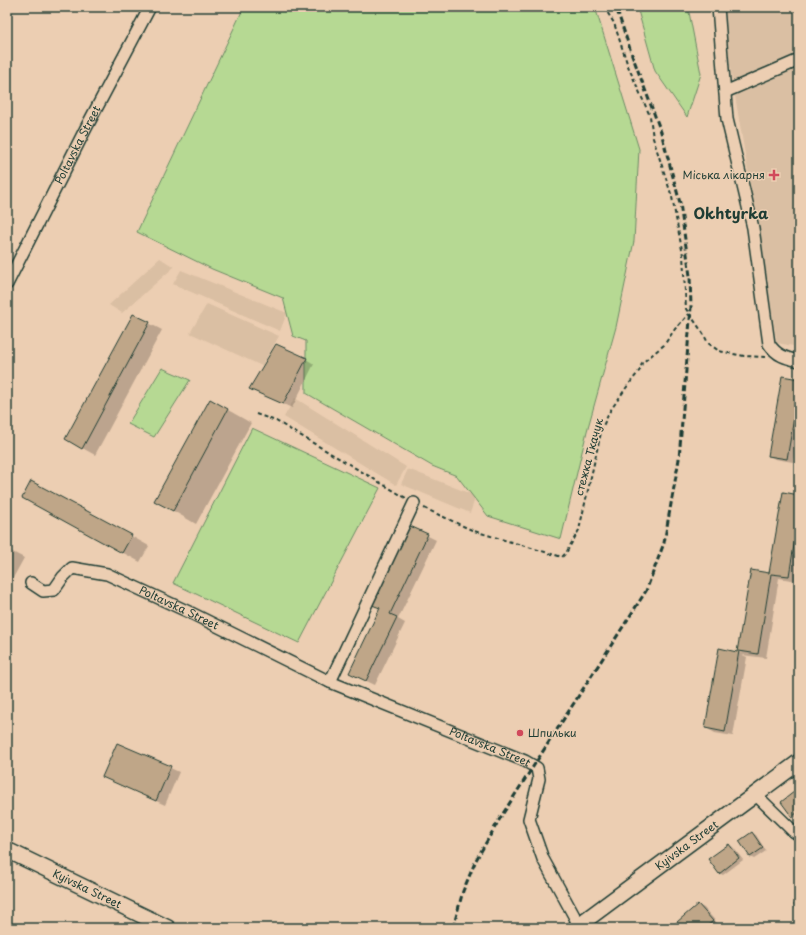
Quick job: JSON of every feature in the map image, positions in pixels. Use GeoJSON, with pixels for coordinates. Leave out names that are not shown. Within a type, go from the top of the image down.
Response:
{"type":"FeatureCollection","features":[{"type":"Feature","properties":{"kind":"main road","name":"Kyivska Street"},"geometry":{"type":"LineString","coordinates":[[577,927],[799,762]]}},
{"type":"Feature","properties":{"kind":"main road","name":"Kyivska Street"},"geometry":{"type":"LineString","coordinates":[[7,850],[168,928]]}},
{"type":"Feature","properties":{"kind":"street","name":"Poltavska Street"},"geometry":{"type":"LineString","coordinates":[[7,284],[86,128],[150,7]]}},
{"type":"Feature","properties":{"kind":"street"},"geometry":{"type":"LineString","coordinates":[[718,7],[727,119],[753,228],[769,344],[773,351],[781,357],[799,361]]}},
{"type":"Feature","properties":{"kind":"street"},"geometry":{"type":"LineString","coordinates":[[725,92],[799,60]]}},
{"type":"Feature","properties":{"kind":"street"},"geometry":{"type":"LineString","coordinates":[[330,682],[414,503]]}},
{"type":"Feature","properties":{"kind":"street","name":"Poltavska Street"},"geometry":{"type":"LineString","coordinates":[[31,583],[43,591],[54,590],[63,577],[72,568],[107,574],[191,613],[330,682],[525,761],[537,768],[539,779],[529,819],[543,859],[577,927]]}},
{"type":"Feature","properties":{"kind":"street"},"geometry":{"type":"LineString","coordinates":[[755,794],[799,835]]}},
{"type":"Feature","properties":{"kind":"path"},"geometry":{"type":"LineString","coordinates":[[604,7],[614,23],[628,66],[650,116],[653,138],[672,197],[682,255],[686,309],[703,333],[708,343],[719,351],[744,356],[766,357],[778,354]]}},
{"type":"Feature","properties":{"kind":"path","name":"стежка Ткачук"},"geometry":{"type":"LineString","coordinates":[[414,503],[474,531],[562,557],[566,553],[579,530],[602,428],[610,412],[640,370],[642,362],[664,345],[675,329],[689,314]]}},
{"type":"Feature","properties":{"kind":"path"},"geometry":{"type":"LineString","coordinates":[[256,414],[276,421],[414,503]]}},
{"type":"Feature","properties":{"kind":"shaded area","name":"Міська лікарня"},"geometry":{"type":"Polygon","coordinates":[[[720,7],[799,7],[799,347],[777,343],[720,7]]]}},
{"type":"Feature","properties":{"kind":"shaded area"},"geometry":{"type":"Polygon","coordinates":[[[160,258],[174,267],[122,313],[109,305],[160,258]]]}},
{"type":"Feature","properties":{"kind":"shaded area"},"geometry":{"type":"Polygon","coordinates":[[[181,270],[287,313],[280,331],[173,284],[181,270]]]}},
{"type":"Feature","properties":{"kind":"shaded area"},"geometry":{"type":"Polygon","coordinates":[[[207,304],[279,336],[262,366],[190,333],[207,304]]]}},
{"type":"Feature","properties":{"kind":"shaded area"},"geometry":{"type":"Polygon","coordinates":[[[295,398],[406,467],[396,485],[284,417],[295,398]]]}},
{"type":"Feature","properties":{"kind":"shaded area"},"geometry":{"type":"Polygon","coordinates":[[[408,469],[476,496],[470,513],[401,484],[408,469]]]}},
{"type":"Feature","properties":{"kind":"green space"},"geometry":{"type":"Polygon","coordinates":[[[244,7],[595,7],[639,149],[634,241],[616,327],[587,431],[561,539],[488,516],[457,476],[432,466],[306,393],[306,341],[293,336],[283,298],[212,269],[137,232],[244,7]]]}},
{"type":"Feature","properties":{"kind":"green space"},"geometry":{"type":"Polygon","coordinates":[[[637,7],[688,7],[701,74],[687,117],[655,71],[637,7]]]}},
{"type":"Feature","properties":{"kind":"green space"},"geometry":{"type":"Polygon","coordinates":[[[162,368],[190,380],[154,437],[128,424],[162,368]]]}},
{"type":"Feature","properties":{"kind":"green space"},"geometry":{"type":"Polygon","coordinates":[[[252,428],[380,488],[299,643],[173,583],[252,428]]]}},
{"type":"Feature","properties":{"kind":"building"},"geometry":{"type":"Polygon","coordinates":[[[133,314],[150,322],[82,449],[65,439],[133,314]]]}},
{"type":"Feature","properties":{"kind":"building"},"geometry":{"type":"Polygon","coordinates":[[[276,344],[307,358],[283,404],[249,389],[276,344]]]}},
{"type":"Feature","properties":{"kind":"building"},"geometry":{"type":"Polygon","coordinates":[[[782,376],[799,379],[799,388],[787,459],[768,456],[782,376]]]}},
{"type":"Feature","properties":{"kind":"building"},"geometry":{"type":"Polygon","coordinates":[[[210,399],[228,409],[173,511],[154,501],[210,399]]]}},
{"type":"Feature","properties":{"kind":"building"},"geometry":{"type":"Polygon","coordinates":[[[31,481],[132,535],[122,553],[22,498],[31,481]]]}},
{"type":"Feature","properties":{"kind":"building"},"geometry":{"type":"Polygon","coordinates":[[[783,492],[799,495],[799,514],[789,576],[771,574],[758,654],[739,651],[725,732],[705,728],[719,648],[737,652],[751,570],[769,573],[783,492]]]}},
{"type":"Feature","properties":{"kind":"building"},"geometry":{"type":"Polygon","coordinates":[[[410,526],[428,534],[390,614],[397,617],[366,681],[349,673],[380,608],[372,605],[410,526]]]}},
{"type":"Feature","properties":{"kind":"building"},"geometry":{"type":"Polygon","coordinates":[[[117,743],[171,766],[156,801],[102,777],[117,743]]]}},
{"type":"Feature","properties":{"kind":"building"},"geometry":{"type":"Polygon","coordinates":[[[799,788],[799,811],[792,817],[781,802],[799,788]]]}},
{"type":"Feature","properties":{"kind":"building"},"geometry":{"type":"Polygon","coordinates":[[[752,832],[763,848],[750,857],[739,841],[752,832]]]}},
{"type":"Feature","properties":{"kind":"building"},"geometry":{"type":"Polygon","coordinates":[[[729,844],[739,858],[719,874],[708,859],[729,844]]]}},
{"type":"Feature","properties":{"kind":"building"},"geometry":{"type":"Polygon","coordinates":[[[799,902],[799,917],[794,904],[799,902]]]}},
{"type":"Feature","properties":{"kind":"building"},"geometry":{"type":"Polygon","coordinates":[[[698,904],[713,921],[705,928],[670,928],[698,904]]]}},
{"type":"Feature","properties":{"kind":"railway"},"geometry":{"type":"LineString","coordinates":[[453,928],[463,891],[476,860],[502,815],[646,591],[664,543],[679,459],[691,307],[690,276],[680,203],[661,132],[616,7]]}},
{"type":"Feature","properties":{"kind":"place","name":"Міська лікарня"},"geometry":{"type":"Point","coordinates":[774,175]}},
{"type":"Feature","properties":{"kind":"place","name":"Шпильки"},"geometry":{"type":"Point","coordinates":[520,733]}},
{"type":"Feature","properties":{"kind":"district","name":"Okhtyrka"},"geometry":{"type":"Point","coordinates":[731,214]}}]}
